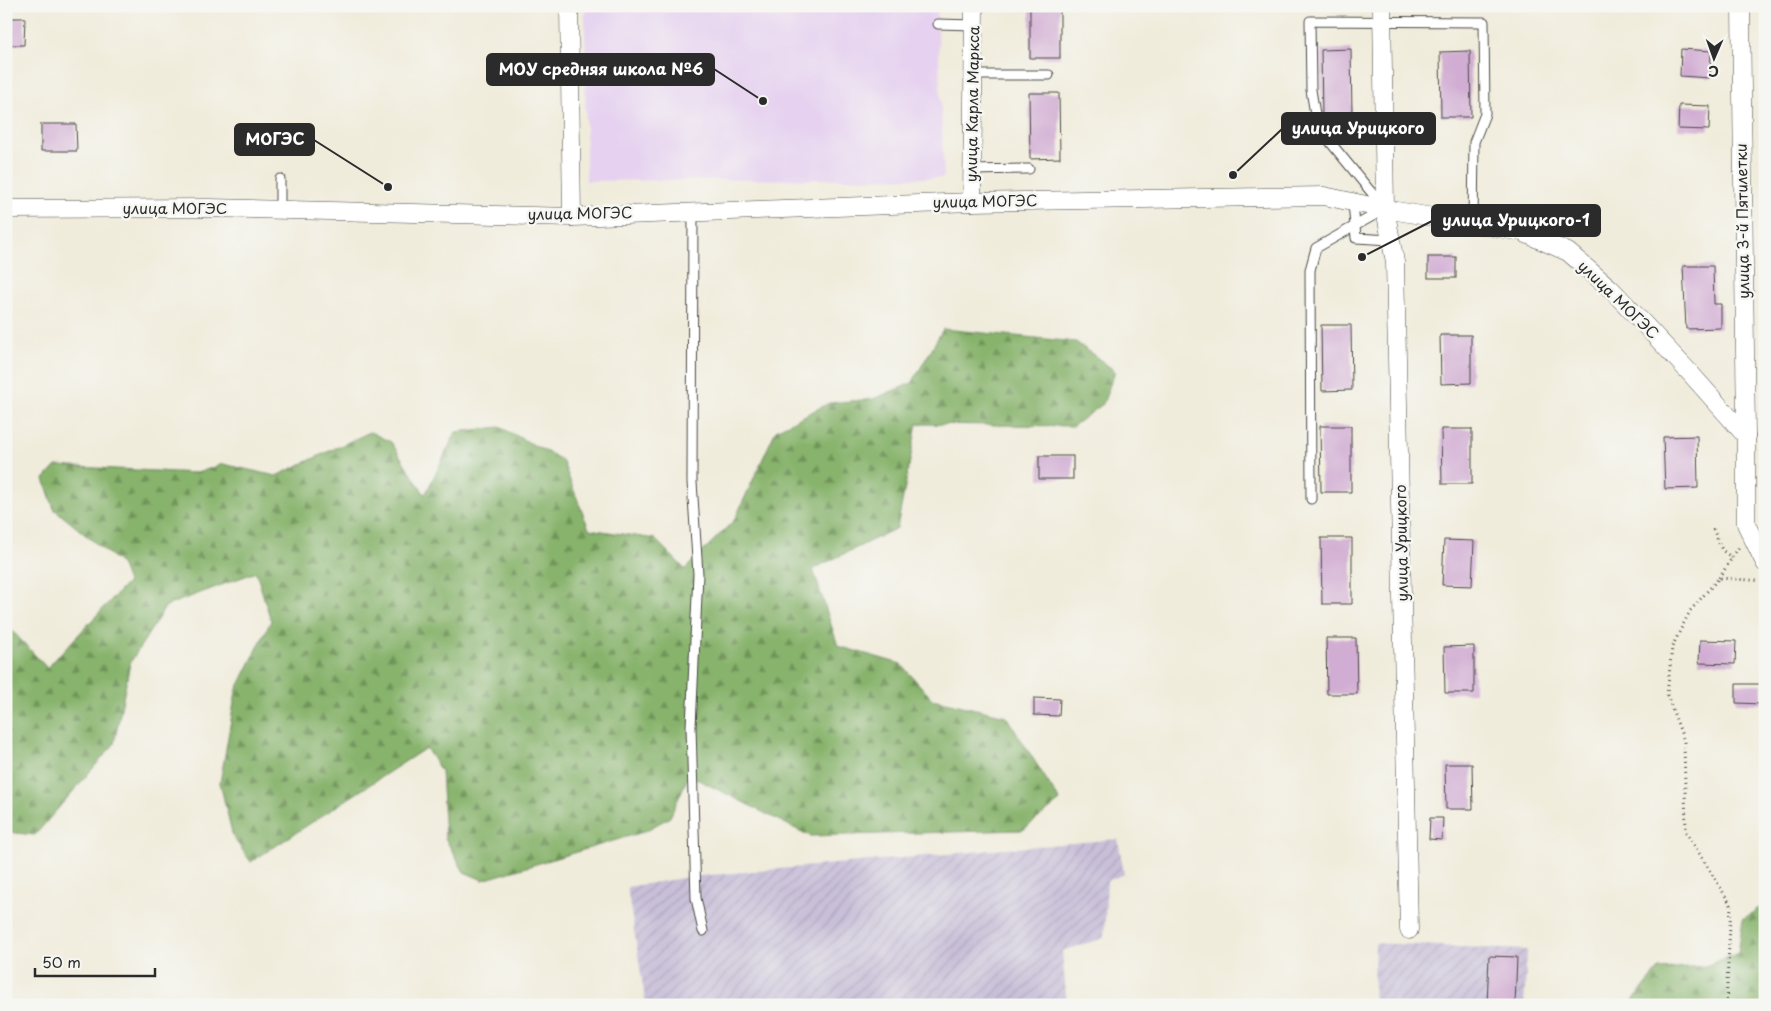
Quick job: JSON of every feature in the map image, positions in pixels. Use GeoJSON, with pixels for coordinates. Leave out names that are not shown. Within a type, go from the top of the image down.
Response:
{"type":"FeatureCollection","features":[{"type":"Feature","properties":{"kind":"street"},"geometry":{"type":"LineString","coordinates":[[569,6],[572,216]]}},
{"type":"Feature","properties":{"kind":"street","name":"улица Карла Маркса"},"geometry":{"type":"LineString","coordinates":[[972,202],[974,6]]}},
{"type":"Feature","properties":{"kind":"street","name":"улица 3-й Пятилетки"},"geometry":{"type":"LineString","coordinates":[[1741,6],[1746,436]]}},
{"type":"Feature","properties":{"kind":"street","name":"улица Урицкого"},"geometry":{"type":"LineString","coordinates":[[1383,13],[1385,209],[1396,262],[1409,930]]}},
{"type":"Feature","properties":{"kind":"street","name":"улица МОГЭС"},"geometry":{"type":"LineString","coordinates":[[6,209],[280,210],[572,216],[972,202],[1324,196],[1385,209],[1522,232],[1568,252],[1611,289],[1746,436]]}},
{"type":"Feature","properties":{"kind":"street"},"geometry":{"type":"LineString","coordinates":[[1746,436],[1746,524],[1765,563]]}},
{"type":"Feature","properties":{"kind":"lane"},"geometry":{"type":"LineString","coordinates":[[1311,499],[1310,270],[1316,248],[1385,209],[1317,126],[1311,90],[1310,21],[1383,13],[1484,22],[1486,114],[1474,142],[1473,224]]}},
{"type":"Feature","properties":{"kind":"lane"},"geometry":{"type":"LineString","coordinates":[[938,24],[974,24]]}},
{"type":"Feature","properties":{"kind":"lane"},"geometry":{"type":"LineString","coordinates":[[974,75],[1049,74]]}},
{"type":"Feature","properties":{"kind":"lane"},"geometry":{"type":"LineString","coordinates":[[972,170],[1029,169]]}},
{"type":"Feature","properties":{"kind":"lane"},"geometry":{"type":"LineString","coordinates":[[280,179],[280,210]]}},
{"type":"Feature","properties":{"kind":"lane"},"geometry":{"type":"LineString","coordinates":[[1353,202],[1356,238],[1391,240]]}},
{"type":"Feature","properties":{"kind":"lane"},"geometry":{"type":"LineString","coordinates":[[693,211],[692,482],[698,574],[691,727],[696,898],[703,931]]}},
{"type":"Feature","properties":{"kind":"path"},"geometry":{"type":"LineString","coordinates":[[1713,529],[1722,550],[1732,558]]}},
{"type":"Feature","properties":{"kind":"path"},"geometry":{"type":"LineString","coordinates":[[1726,1005],[1731,905],[1686,832],[1684,741],[1666,695],[1672,647],[1690,611],[1719,578],[1750,532]]}},
{"type":"Feature","properties":{"kind":"path"},"geometry":{"type":"LineString","coordinates":[[1719,578],[1765,581]]}},
{"type":"Feature","properties":{"kind":"shaded area"},"geometry":{"type":"Polygon","coordinates":[[[585,6],[937,6],[944,178],[586,181],[585,6]]]}},
{"type":"Feature","properties":{"kind":"shaded area"},"geometry":{"type":"Polygon","coordinates":[[[1118,839],[1124,874],[1107,881],[1104,938],[1062,951],[1067,1005],[646,1005],[627,887],[689,877],[1118,839]]]}},
{"type":"Feature","properties":{"kind":"shaded area"},"geometry":{"type":"Polygon","coordinates":[[[1375,943],[1527,950],[1524,1005],[1373,1005],[1375,943]]]}},
{"type":"Feature","properties":{"kind":"green space"},"geometry":{"type":"Polygon","coordinates":[[[943,329],[1076,342],[1115,371],[1103,404],[1073,426],[917,424],[897,528],[813,569],[838,646],[901,664],[932,699],[1006,716],[1060,801],[1023,830],[810,836],[689,775],[670,817],[643,832],[483,880],[464,872],[445,838],[441,771],[426,748],[251,862],[233,837],[220,783],[236,691],[271,621],[256,572],[166,606],[130,663],[114,744],[35,835],[6,832],[6,624],[47,668],[128,582],[121,564],[54,509],[44,479],[56,466],[197,473],[223,464],[276,476],[370,432],[391,442],[425,495],[456,432],[500,427],[562,460],[589,529],[655,539],[685,569],[735,519],[776,430],[829,403],[873,399],[912,383],[943,329]]]}},
{"type":"Feature","properties":{"kind":"green space"},"geometry":{"type":"Polygon","coordinates":[[[1765,904],[1765,1005],[1629,1005],[1659,969],[1705,966],[1738,953],[1743,919],[1765,904]]]}},
{"type":"Feature","properties":{"kind":"building"},"geometry":{"type":"Polygon","coordinates":[[[1030,6],[1060,6],[1060,58],[1030,58],[1030,6]]]}},
{"type":"Feature","properties":{"kind":"building"},"geometry":{"type":"Polygon","coordinates":[[[6,18],[25,18],[24,45],[6,45],[6,18]]]}},
{"type":"Feature","properties":{"kind":"building"},"geometry":{"type":"Polygon","coordinates":[[[1351,49],[1352,115],[1322,115],[1321,50],[1351,49]]]}},
{"type":"Feature","properties":{"kind":"building"},"geometry":{"type":"Polygon","coordinates":[[[1681,49],[1711,51],[1710,78],[1680,76],[1681,49]]]}},
{"type":"Feature","properties":{"kind":"building"},"geometry":{"type":"Polygon","coordinates":[[[1470,51],[1471,117],[1441,117],[1440,52],[1470,51]]]}},
{"type":"Feature","properties":{"kind":"building"},"geometry":{"type":"Polygon","coordinates":[[[1029,93],[1059,93],[1060,158],[1030,159],[1029,93]]]}},
{"type":"Feature","properties":{"kind":"building"},"geometry":{"type":"Polygon","coordinates":[[[1679,105],[1710,106],[1709,130],[1678,129],[1679,105]]]}},
{"type":"Feature","properties":{"kind":"building"},"geometry":{"type":"Polygon","coordinates":[[[41,124],[76,124],[77,151],[41,151],[41,124]]]}},
{"type":"Feature","properties":{"kind":"building"},"geometry":{"type":"Polygon","coordinates":[[[1428,257],[1456,257],[1456,278],[1428,278],[1428,257]]]}},
{"type":"Feature","properties":{"kind":"building"},"geometry":{"type":"Polygon","coordinates":[[[1683,266],[1713,266],[1714,304],[1721,304],[1721,328],[1686,329],[1683,266]]]}},
{"type":"Feature","properties":{"kind":"building"},"geometry":{"type":"Polygon","coordinates":[[[1321,325],[1351,325],[1352,390],[1322,391],[1321,325]]]}},
{"type":"Feature","properties":{"kind":"building"},"geometry":{"type":"Polygon","coordinates":[[[1440,335],[1471,335],[1471,383],[1441,384],[1440,335]]]}},
{"type":"Feature","properties":{"kind":"building"},"geometry":{"type":"Polygon","coordinates":[[[1320,426],[1351,426],[1351,492],[1321,492],[1320,426]]]}},
{"type":"Feature","properties":{"kind":"building"},"geometry":{"type":"Polygon","coordinates":[[[1441,429],[1472,429],[1472,484],[1442,484],[1441,429]]]}},
{"type":"Feature","properties":{"kind":"building"},"geometry":{"type":"Polygon","coordinates":[[[1697,436],[1698,488],[1665,489],[1663,437],[1697,436]]]}},
{"type":"Feature","properties":{"kind":"building"},"geometry":{"type":"Polygon","coordinates":[[[1039,456],[1073,456],[1073,479],[1039,479],[1039,456]]]}},
{"type":"Feature","properties":{"kind":"building"},"geometry":{"type":"Polygon","coordinates":[[[1321,538],[1352,538],[1352,604],[1322,604],[1321,538]]]}},
{"type":"Feature","properties":{"kind":"building"},"geometry":{"type":"Polygon","coordinates":[[[1444,540],[1474,541],[1472,586],[1442,585],[1444,540]]]}},
{"type":"Feature","properties":{"kind":"building"},"geometry":{"type":"Polygon","coordinates":[[[1326,638],[1356,638],[1357,694],[1327,694],[1326,638]]]}},
{"type":"Feature","properties":{"kind":"building"},"geometry":{"type":"Polygon","coordinates":[[[1700,640],[1736,641],[1735,664],[1699,663],[1700,640]]]}},
{"type":"Feature","properties":{"kind":"building"},"geometry":{"type":"Polygon","coordinates":[[[1474,646],[1474,693],[1445,693],[1444,647],[1474,646]]]}},
{"type":"Feature","properties":{"kind":"building"},"geometry":{"type":"Polygon","coordinates":[[[1736,684],[1762,684],[1762,704],[1736,703],[1736,684]]]}},
{"type":"Feature","properties":{"kind":"building"},"geometry":{"type":"Polygon","coordinates":[[[1034,698],[1060,699],[1059,716],[1034,715],[1034,698]]]}},
{"type":"Feature","properties":{"kind":"building"},"geometry":{"type":"Polygon","coordinates":[[[1445,764],[1472,764],[1473,809],[1446,809],[1445,764]]]}},
{"type":"Feature","properties":{"kind":"building"},"geometry":{"type":"Polygon","coordinates":[[[1430,818],[1443,818],[1442,840],[1429,839],[1430,818]]]}},
{"type":"Feature","properties":{"kind":"building"},"geometry":{"type":"Polygon","coordinates":[[[1489,956],[1517,957],[1515,1005],[1487,1005],[1489,956]]]}},
{"type":"Feature","properties":{"kind":"place","name":"МОУ средняя школа №6"},"geometry":{"type":"Point","coordinates":[763,101]}},
{"type":"Feature","properties":{"kind":"place","name":"улица Урицкого"},"geometry":{"type":"Point","coordinates":[1233,175]}},
{"type":"Feature","properties":{"kind":"place","name":"МОГЭС"},"geometry":{"type":"Point","coordinates":[388,187]}},
{"type":"Feature","properties":{"kind":"place","name":"улица Урицкого-1"},"geometry":{"type":"Point","coordinates":[1362,257]}}]}
